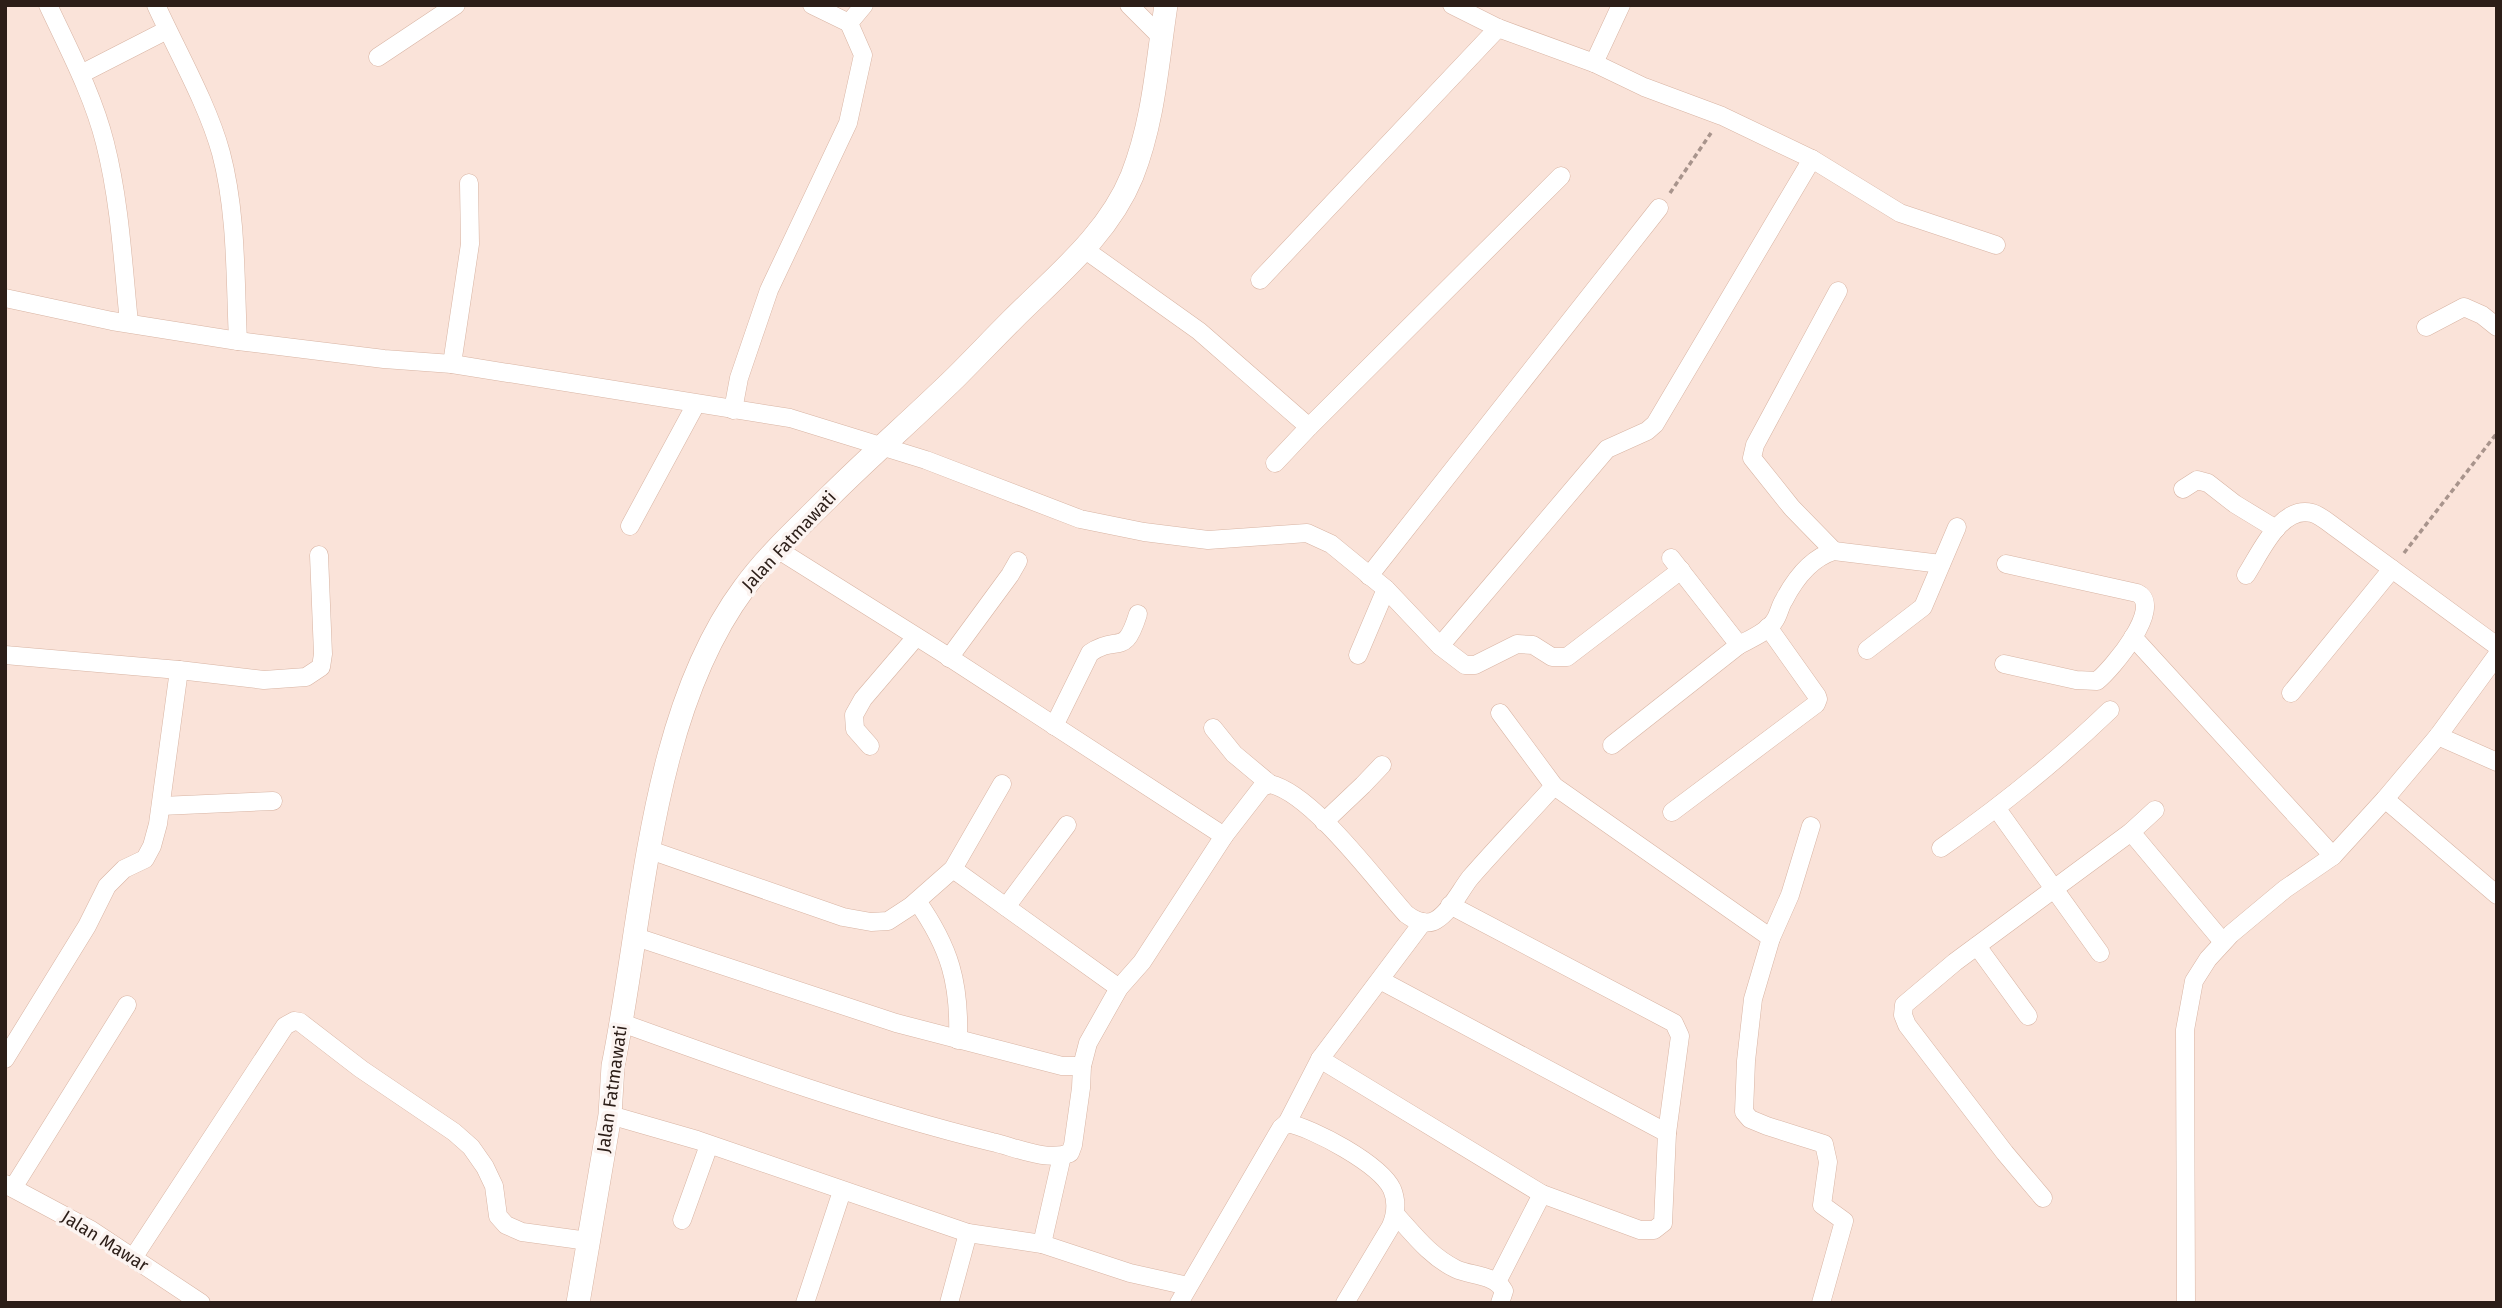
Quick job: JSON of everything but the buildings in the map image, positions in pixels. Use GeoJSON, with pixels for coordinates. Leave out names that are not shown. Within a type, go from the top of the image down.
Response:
{"type":"FeatureCollection","features":[{"type":"Feature","properties":{"kind":"street"},"geometry":{"type":"LineString","coordinates":[[48,5],[80,74],[105,142],[117,207],[129,323]]}},
{"type":"Feature","properties":{"kind":"street"},"geometry":{"type":"LineString","coordinates":[[156,5],[221,153],[232,218],[238,341]]}},
{"type":"Feature","properties":{"kind":"street"},"geometry":{"type":"LineString","coordinates":[[378,57],[456,5]]}},
{"type":"Feature","properties":{"kind":"street"},"geometry":{"type":"LineString","coordinates":[[733,410],[739,378],[769,290],[848,123],[863,55],[849,23],[812,5]]}},
{"type":"Feature","properties":{"kind":"street"},"geometry":{"type":"LineString","coordinates":[[849,23],[864,5]]}},
{"type":"Feature","properties":{"kind":"street"},"geometry":{"type":"LineString","coordinates":[[1129,5],[1161,37]]}},
{"type":"Feature","properties":{"kind":"street","name":"Jalan Fatmawati"},"geometry":{"type":"LineString","coordinates":[[578,1303],[610,1115],[613,1066],[667,760],[690,691],[716,633],[743,589],[777,549],[881,445],[955,378],[1084,249],[1111,215],[1131,178],[1151,117],[1166,5]]}},
{"type":"Feature","properties":{"kind":"street"},"geometry":{"type":"LineString","coordinates":[[1452,5],[1498,28],[1594,63],[1644,87],[1722,116],[1812,159],[1900,213],[1996,245]]}},
{"type":"Feature","properties":{"kind":"street"},"geometry":{"type":"LineString","coordinates":[[1594,63],[1621,5]]}},
{"type":"Feature","properties":{"kind":"street"},"geometry":{"type":"LineString","coordinates":[[1260,280],[1498,28]]}},
{"type":"Feature","properties":{"kind":"street"},"geometry":{"type":"LineString","coordinates":[[80,74],[167,30]]}},
{"type":"Feature","properties":{"kind":"street"},"geometry":{"type":"LineString","coordinates":[[1440,646],[1607,449],[1647,431],[1655,424],[1812,159]]}},
{"type":"Feature","properties":{"kind":"street"},"geometry":{"type":"LineString","coordinates":[[1275,463],[1561,176]]}},
{"type":"Feature","properties":{"kind":"street"},"geometry":{"type":"LineString","coordinates":[[452,363],[470,244],[469,183]]}},
{"type":"Feature","properties":{"kind":"street"},"geometry":{"type":"LineString","coordinates":[[1369,576],[1659,208]]}},
{"type":"Feature","properties":{"kind":"street"},"geometry":{"type":"LineString","coordinates":[[1084,249],[1199,331],[1309,427]]}},
{"type":"Feature","properties":{"kind":"street"},"geometry":{"type":"LineString","coordinates":[[1834,551],[1792,508],[1752,457],[1755,445],[1838,291]]}},
{"type":"Feature","properties":{"kind":"street"},"geometry":{"type":"LineString","coordinates":[[5,298],[238,341],[384,359],[452,363],[790,418],[881,445],[1080,519],[1144,532],[1208,540],[1307,533],[1331,544],[1386,589],[1440,646],[1465,665],[1475,665],[1517,644],[1534,645],[1552,657],[1567,657],[1676,564],[1739,645]]}},
{"type":"Feature","properties":{"kind":"street"},"geometry":{"type":"LineString","coordinates":[[2426,327],[2464,307],[2482,315],[2497,327]]}},
{"type":"Feature","properties":{"kind":"street"},"geometry":{"type":"LineString","coordinates":[[630,526],[696,404]]}},
{"type":"Feature","properties":{"kind":"street"},"geometry":{"type":"LineString","coordinates":[[2183,489],[2197,480],[2208,483],[2276,530]]}},
{"type":"Feature","properties":{"kind":"street"},"geometry":{"type":"LineString","coordinates":[[2246,575],[2276,530],[2290,516],[2310,512],[2336,528],[2497,646]]}},
{"type":"Feature","properties":{"kind":"street"},"geometry":{"type":"LineString","coordinates":[[1867,650],[1923,607],[1957,527]]}},
{"type":"Feature","properties":{"kind":"street"},"geometry":{"type":"LineString","coordinates":[[777,549],[1224,836]]}},
{"type":"Feature","properties":{"kind":"street"},"geometry":{"type":"LineString","coordinates":[[1612,744],[1739,645],[1775,621],[1784,599],[1814,560],[1834,551],[1941,565]]}},
{"type":"Feature","properties":{"kind":"street"},"geometry":{"type":"LineString","coordinates":[[5,655],[264,680],[306,677],[321,667],[323,654],[319,555]]}},
{"type":"Feature","properties":{"kind":"street"},"geometry":{"type":"LineString","coordinates":[[949,658],[1018,561]]}},
{"type":"Feature","properties":{"kind":"street"},"geometry":{"type":"LineString","coordinates":[[2004,664],[2076,680],[2097,681],[2115,663],[2133,638],[2146,603],[2142,595],[2006,564]]}},
{"type":"Feature","properties":{"kind":"street"},"geometry":{"type":"LineString","coordinates":[[2291,693],[2392,569]]}},
{"type":"Feature","properties":{"kind":"street"},"geometry":{"type":"LineString","coordinates":[[1358,655],[1386,589]]}},
{"type":"Feature","properties":{"kind":"street"},"geometry":{"type":"LineString","coordinates":[[1054,726],[1090,653],[1098,648],[1123,643],[1129,638],[1138,614]]}},
{"type":"Feature","properties":{"kind":"street"},"geometry":{"type":"LineString","coordinates":[[1672,813],[1816,704],[1817,695],[1768,627]]}},
{"type":"Feature","properties":{"kind":"street"},"geometry":{"type":"LineString","coordinates":[[870,746],[855,729],[854,715],[863,699],[916,637]]}},
{"type":"Feature","properties":{"kind":"street"},"geometry":{"type":"LineString","coordinates":[[2133,638],[2333,856]]}},
{"type":"Feature","properties":{"kind":"street"},"geometry":{"type":"LineString","coordinates":[[2186,1303],[2185,1030],[2194,981],[2223,942],[2285,889],[2333,856],[2438,736],[2497,655]]}},
{"type":"Feature","properties":{"kind":"street"},"geometry":{"type":"LineString","coordinates":[[5,1059],[87,926],[107,886],[124,869],[145,859],[152,846],[161,806],[179,670]]}},
{"type":"Feature","properties":{"kind":"street"},"geometry":{"type":"LineString","coordinates":[[1941,848],[1997,809],[2071,747],[2110,710]]}},
{"type":"Feature","properties":{"kind":"street"},"geometry":{"type":"LineString","coordinates":[[1500,713],[1554,786],[1771,938]]}},
{"type":"Feature","properties":{"kind":"street"},"geometry":{"type":"LineString","coordinates":[[1213,728],[1234,754],[1270,784],[1280,786],[1290,793],[1324,822],[1406,914],[1423,922],[1433,922],[1450,905],[1469,880],[1554,786]]}},
{"type":"Feature","properties":{"kind":"street"},"geometry":{"type":"LineString","coordinates":[[2438,736],[2497,762]]}},
{"type":"Feature","properties":{"kind":"street"},"geometry":{"type":"LineString","coordinates":[[1324,822],[1382,765]]}},
{"type":"Feature","properties":{"kind":"street"},"geometry":{"type":"LineString","coordinates":[[650,850],[843,917],[871,922],[888,921],[918,901],[953,869],[1002,783]]}},
{"type":"Feature","properties":{"kind":"street"},"geometry":{"type":"LineString","coordinates":[[622,1023],[794,1085],[968,1136],[1047,1155],[1062,1156],[1070,1153],[1073,1145],[1082,1066],[1088,1043],[1119,988],[1142,962],[1224,836],[1256,792],[1270,784]]}},
{"type":"Feature","properties":{"kind":"street"},"geometry":{"type":"LineString","coordinates":[[2385,799],[2497,895]]}},
{"type":"Feature","properties":{"kind":"street"},"geometry":{"type":"LineString","coordinates":[[161,806],[273,801]]}},
{"type":"Feature","properties":{"kind":"street"},"geometry":{"type":"LineString","coordinates":[[1997,809],[2100,953]]}},
{"type":"Feature","properties":{"kind":"street"},"geometry":{"type":"LineString","coordinates":[[2043,1198],[1907,1025],[1903,1015],[1904,1005],[1977,946],[2131,832],[2155,810]]}},
{"type":"Feature","properties":{"kind":"street"},"geometry":{"type":"LineString","coordinates":[[1006,908],[1066,825]]}},
{"type":"Feature","properties":{"kind":"street"},"geometry":{"type":"LineString","coordinates":[[1811,826],[1790,895],[1771,938],[1753,999],[1744,1112],[1750,1119],[1766,1126],[1824,1144],[1828,1162],[1822,1205],[1844,1221],[1821,1303]]}},
{"type":"Feature","properties":{"kind":"street"},"geometry":{"type":"LineString","coordinates":[[2131,832],[2223,942]]}},
{"type":"Feature","properties":{"kind":"street"},"geometry":{"type":"LineString","coordinates":[[953,869],[1119,988]]}},
{"type":"Feature","properties":{"kind":"street"},"geometry":{"type":"LineString","coordinates":[[918,901],[937,930],[950,962],[959,1020],[958,1040]]}},
{"type":"Feature","properties":{"kind":"street"},"geometry":{"type":"LineString","coordinates":[[1320,1059],[1542,1194],[1640,1230],[1654,1230],[1663,1223],[1667,1133],[1680,1037],[1674,1023],[1450,905]]}},
{"type":"Feature","properties":{"kind":"street"},"geometry":{"type":"LineString","coordinates":[[1179,1303],[1281,1128],[1287,1123],[1320,1059],[1423,922]]}},
{"type":"Feature","properties":{"kind":"street"},"geometry":{"type":"LineString","coordinates":[[636,937],[958,1040],[1062,1066],[1082,1066]]}},
{"type":"Feature","properties":{"kind":"street"},"geometry":{"type":"LineString","coordinates":[[1977,946],[2028,1016]]}},
{"type":"Feature","properties":{"kind":"street"},"geometry":{"type":"LineString","coordinates":[[1380,980],[1667,1133]]}},
{"type":"Feature","properties":{"kind":"street"},"geometry":{"type":"LineString","coordinates":[[9,1186],[127,1005]]}},
{"type":"Feature","properties":{"kind":"street"},"geometry":{"type":"LineString","coordinates":[[133,1258],[290,1021],[300,1022],[471,1147],[494,1186],[498,1216],[506,1225],[523,1232],[588,1241]]}},
{"type":"Feature","properties":{"kind":"street"},"geometry":{"type":"LineString","coordinates":[[610,1115],[709,1145],[968,1233],[1042,1244],[1130,1273],[1188,1286]]}},
{"type":"Feature","properties":{"kind":"street"},"geometry":{"type":"LineString","coordinates":[[1287,1123],[1302,1125],[1349,1150],[1383,1177],[1392,1189],[1396,1215],[1345,1303]]}},
{"type":"Feature","properties":{"kind":"street"},"geometry":{"type":"LineString","coordinates":[[682,1220],[709,1145]]}},
{"type":"Feature","properties":{"kind":"street"},"geometry":{"type":"LineString","coordinates":[[1042,1244],[1062,1156]]}},
{"type":"Feature","properties":{"kind":"street","name":"Jalan Mawar"},"geometry":{"type":"LineString","coordinates":[[9,1186],[91,1230],[201,1303]]}},
{"type":"Feature","properties":{"kind":"street"},"geometry":{"type":"LineString","coordinates":[[805,1303],[842,1191]]}},
{"type":"Feature","properties":{"kind":"street"},"geometry":{"type":"LineString","coordinates":[[1497,1282],[1542,1194]]}},
{"type":"Feature","properties":{"kind":"street"},"geometry":{"type":"LineString","coordinates":[[1396,1215],[1436,1258],[1459,1270],[1497,1282],[1504,1291],[1500,1303]]}},
{"type":"Feature","properties":{"kind":"street"},"geometry":{"type":"LineString","coordinates":[[949,1303],[968,1233]]}},
{"type":"Feature","properties":{"kind":"path"},"geometry":{"type":"LineString","coordinates":[[1659,208],[1722,116]]}},
{"type":"Feature","properties":{"kind":"path"},"geometry":{"type":"LineString","coordinates":[[2392,569],[2497,433]]}}]}
